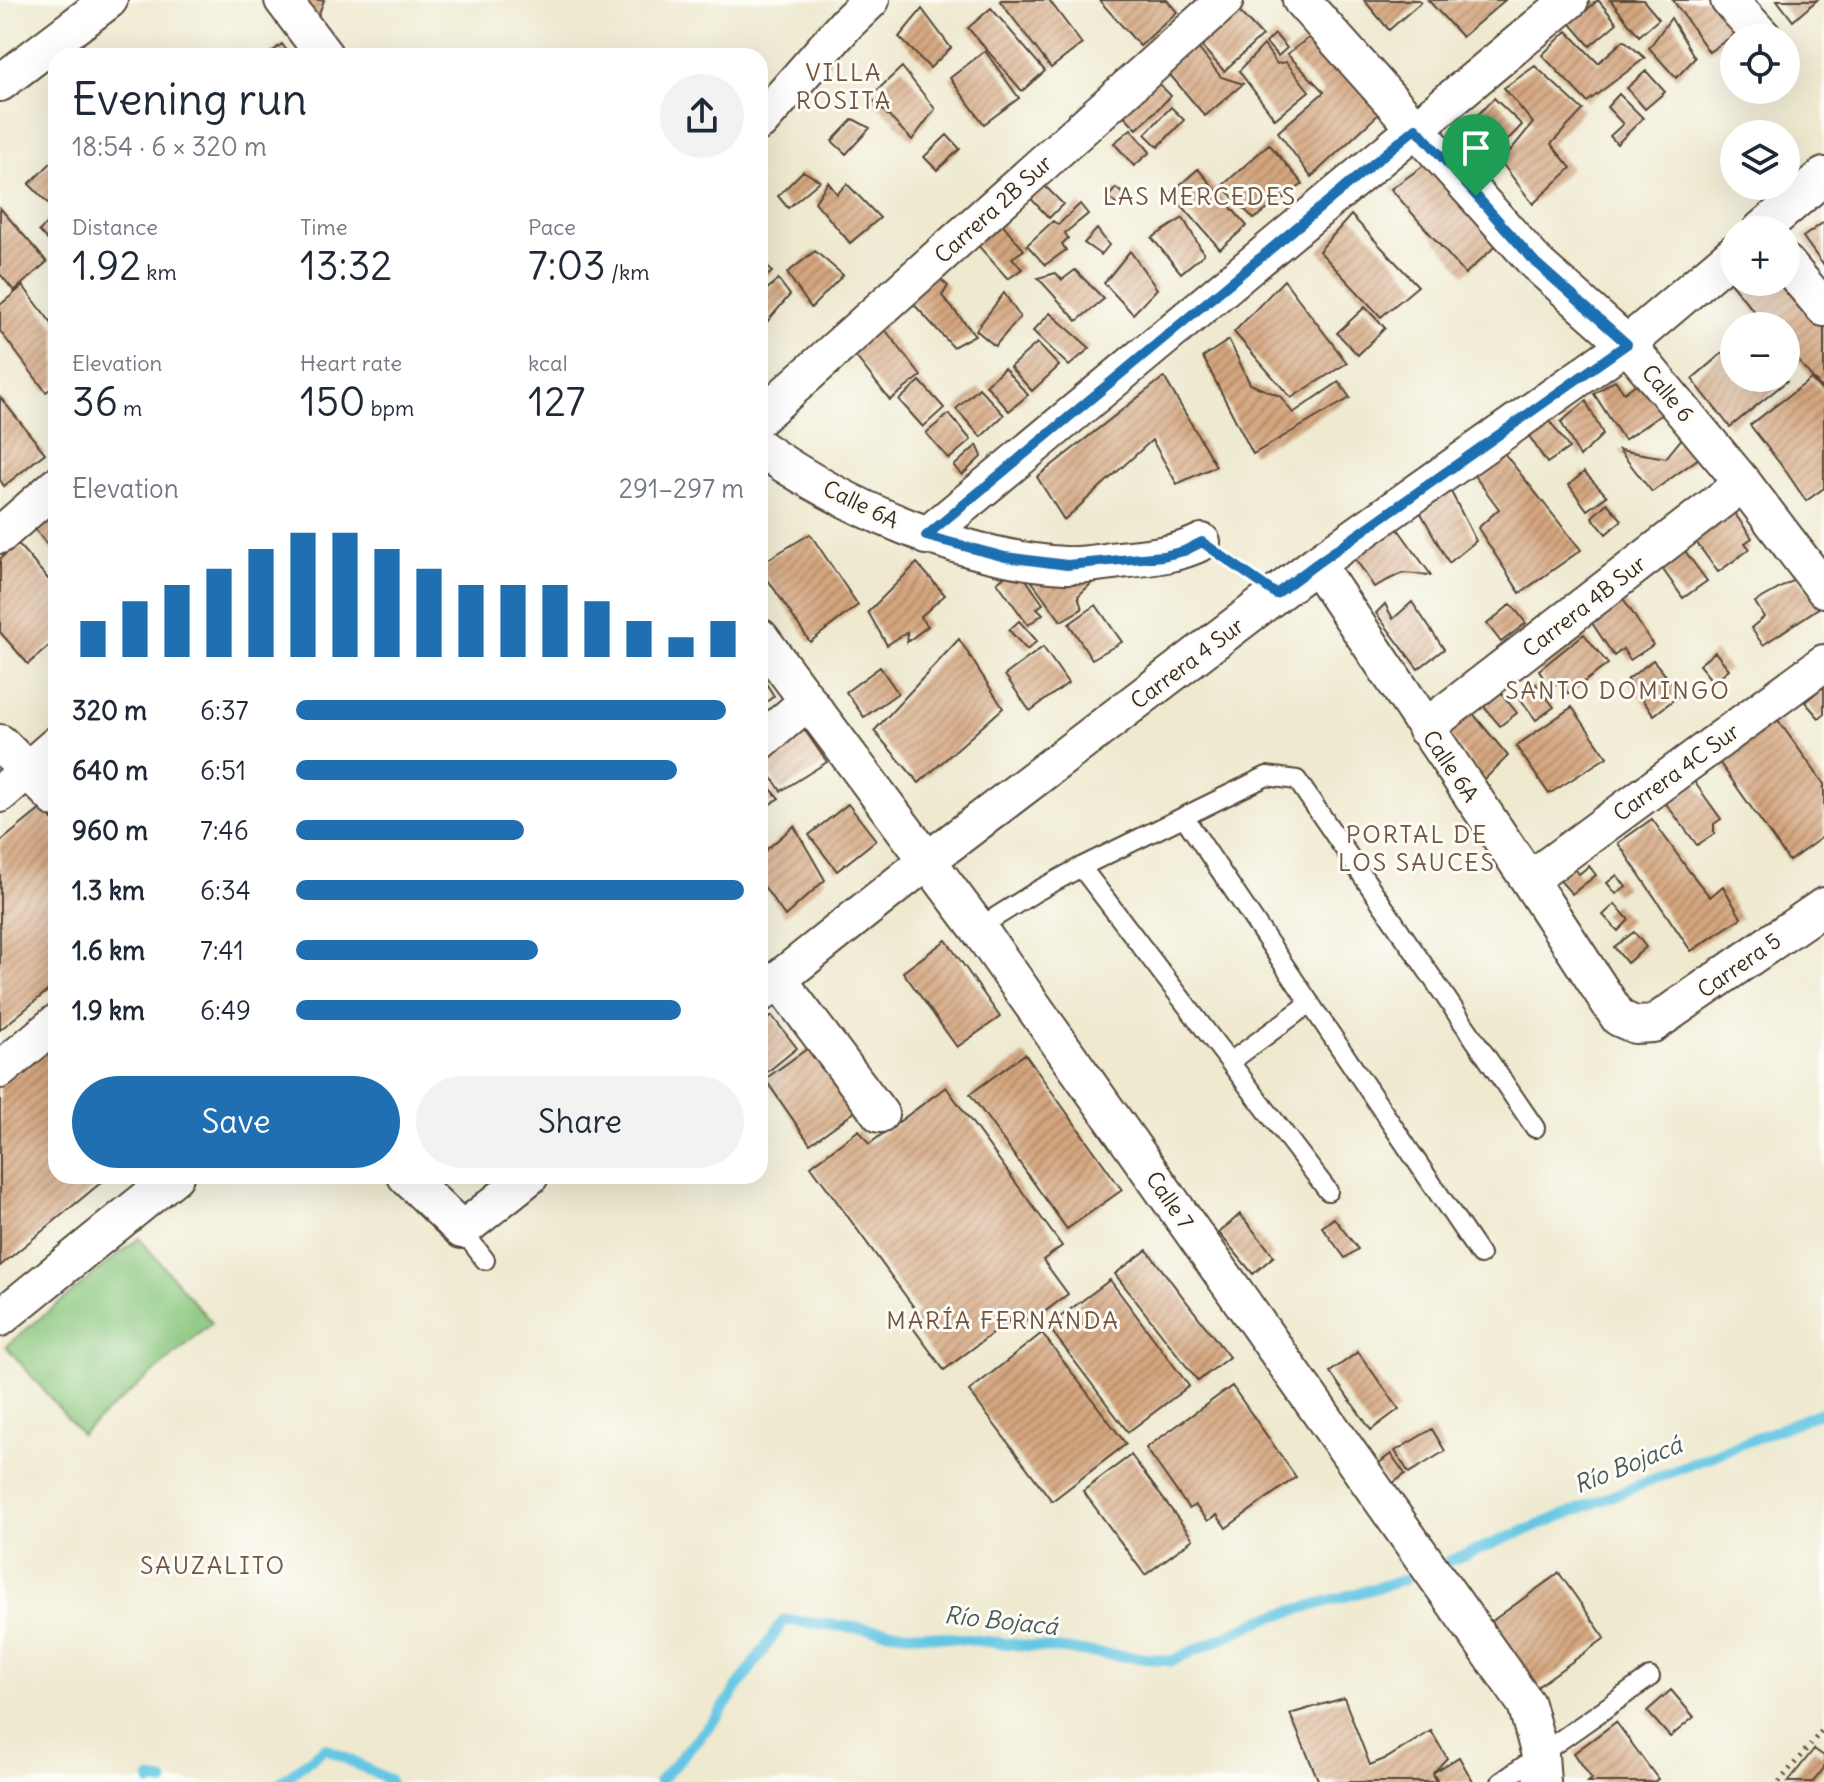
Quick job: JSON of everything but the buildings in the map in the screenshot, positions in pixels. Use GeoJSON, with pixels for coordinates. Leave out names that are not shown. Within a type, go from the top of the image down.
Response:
{"type":"FeatureCollection","features":[{"type":"Feature","properties":{"kind":"street"},"geometry":{"type":"LineString","coordinates":[[0,83],[109,0]]}},
{"type":"Feature","properties":{"kind":"street"},"geometry":{"type":"LineString","coordinates":[[283,0],[319,48]]}},
{"type":"Feature","properties":{"kind":"street"},"geometry":{"type":"LineString","coordinates":[[768,113],[871,0]]}},
{"type":"Feature","properties":{"kind":"street","name":"Carrera 2B Sur"},"geometry":{"type":"LineString","coordinates":[[768,410],[1225,0]]}},
{"type":"Feature","properties":{"kind":"street","name":"Calle 6"},"geometry":{"type":"LineString","coordinates":[[1301,0],[1536,263],[1627,344],[1743,483],[1824,589]]}},
{"type":"Feature","properties":{"kind":"street"},"geometry":{"type":"LineString","coordinates":[[926,536],[1570,0]]}},
{"type":"Feature","properties":{"kind":"street"},"geometry":{"type":"LineString","coordinates":[[1729,0],[1751,24]]}},
{"type":"Feature","properties":{"kind":"street"},"geometry":{"type":"LineString","coordinates":[[1777,216],[1824,176]]}},
{"type":"Feature","properties":{"kind":"street","name":"Carrera 4 Sur"},"geometry":{"type":"LineString","coordinates":[[769,987],[928,860],[1316,564],[1627,344],[1720,265]]}},
{"type":"Feature","properties":{"kind":"street"},"geometry":{"type":"LineString","coordinates":[[1800,280],[1824,308]]}},
{"type":"Feature","properties":{"kind":"street","name":"Calle 6A"},"geometry":{"type":"LineString","coordinates":[[768,454],[854,503],[926,536],[1005,557],[1067,565],[1163,556],[1202,542]]}},
{"type":"Feature","properties":{"kind":"street","name":"Carrera 4B Sur"},"geometry":{"type":"LineString","coordinates":[[1425,728],[1743,483]]}},
{"type":"Feature","properties":{"kind":"street"},"geometry":{"type":"LineString","coordinates":[[0,535],[48,493]]}},
{"type":"Feature","properties":{"kind":"street","name":"Calle 6A"},"geometry":{"type":"LineString","coordinates":[[1316,564],[1619,1018],[1635,1025],[1653,1024]]}},
{"type":"Feature","properties":{"kind":"street","name":"Calle 7"},"geometry":{"type":"LineString","coordinates":[[768,648],[978,928],[1526,1704],[1541,1768]]}},
{"type":"Feature","properties":{"kind":"street","name":"Carrera 4C Sur"},"geometry":{"type":"LineString","coordinates":[[1529,880],[1824,663]]}},
{"type":"Feature","properties":{"kind":"street"},"geometry":{"type":"LineString","coordinates":[[768,735],[808,701]]}},
{"type":"Feature","properties":{"kind":"street"},"geometry":{"type":"LineString","coordinates":[[0,743],[48,791]]}},
{"type":"Feature","properties":{"kind":"street"},"geometry":{"type":"LineString","coordinates":[[0,794],[48,752]]}},
{"type":"Feature","properties":{"kind":"street","name":"Carrera 5"},"geometry":{"type":"LineString","coordinates":[[1653,1024],[1824,906]]}},
{"type":"Feature","properties":{"kind":"street"},"geometry":{"type":"LineString","coordinates":[[769,987],[880,1114]]}},
{"type":"Feature","properties":{"kind":"street"},"geometry":{"type":"LineString","coordinates":[[0,1070],[48,1030]]}},
{"type":"Feature","properties":{"kind":"street"},"geometry":{"type":"LineString","coordinates":[[0,1318],[165,1184]]}},
{"type":"Feature","properties":{"kind":"street"},"geometry":{"type":"LineString","coordinates":[[414,1184],[462,1230],[520,1184]]}},
{"type":"Feature","properties":{"kind":"lane"},"geometry":{"type":"LineString","coordinates":[[978,928],[1081,867],[1267,776],[1297,780],[1535,1128]]}},
{"type":"Feature","properties":{"kind":"lane"},"geometry":{"type":"LineString","coordinates":[[1184,817],[1480,1255]]}},
{"type":"Feature","properties":{"kind":"lane"},"geometry":{"type":"LineString","coordinates":[[1081,867],[1328,1191]]}},
{"type":"Feature","properties":{"kind":"lane"},"geometry":{"type":"LineString","coordinates":[[1230,1062],[1310,1003]]}},
{"type":"Feature","properties":{"kind":"lane"},"geometry":{"type":"LineString","coordinates":[[462,1230],[485,1260]]}},
{"type":"Feature","properties":{"kind":"lane"},"geometry":{"type":"LineString","coordinates":[[1501,1782],[1541,1768],[1650,1677]]}},
{"type":"Feature","properties":{"kind":"path"},"geometry":{"type":"LineString","coordinates":[[1202,542],[1276,594]]}},
{"type":"Feature","properties":{"kind":"path"},"geometry":{"type":"LineString","coordinates":[[1779,1782],[1824,1728]]}},
{"type":"Feature","properties":{"kind":"green space"},"geometry":{"type":"Polygon","coordinates":[[[139,1238],[212,1323],[81,1434],[6,1346],[139,1238]]]}},
{"type":"Feature","properties":{"kind":"waterway","name":"Río Bojacá"},"geometry":{"type":"LineString","coordinates":[[1449,1561],[1824,1411]]}},
{"type":"Feature","properties":{"kind":"waterway","name":"Río Bojacá"},"geometry":{"type":"LineString","coordinates":[[659,1782],[717,1717],[784,1620],[1171,1661],[1264,1619],[1404,1580]]}},
{"type":"Feature","properties":{"kind":"waterway","name":"Río Bojacá"},"geometry":{"type":"LineString","coordinates":[[281,1782],[325,1748],[390,1782]]}},
{"type":"Feature","properties":{"kind":"waterway","name":"Río Bojacá"},"geometry":{"type":"LineString","coordinates":[[151,1782],[164,1782]]}},
{"type":"Feature","properties":{"kind":"district","name":"VILLA ROSITA"},"geometry":{"type":"Point","coordinates":[844,87]}},
{"type":"Feature","properties":{"kind":"district","name":"LAS MERCEDES"},"geometry":{"type":"Point","coordinates":[1200,197]}},
{"type":"Feature","properties":{"kind":"district","name":"SANTO DOMINGO"},"geometry":{"type":"Point","coordinates":[1618,691]}},
{"type":"Feature","properties":{"kind":"district","name":"PORTAL DE LOS SAUCES"},"geometry":{"type":"Point","coordinates":[1417,849]}},
{"type":"Feature","properties":{"kind":"district","name":"MARÍA FERNANDA"},"geometry":{"type":"Point","coordinates":[1003,1321]}},
{"type":"Feature","properties":{"kind":"district","name":"SAUZALITO"},"geometry":{"type":"Point","coordinates":[213,1566]}},
{"type":"Feature","properties":{"kind":"route"},"geometry":{"type":"LineString","coordinates":[[1416,128],[1476,196],[1536,263],[1627,344],[1276,594],[1202,542],[1163,556],[1067,565],[1005,557],[926,536],[1416,128]]}}]}
